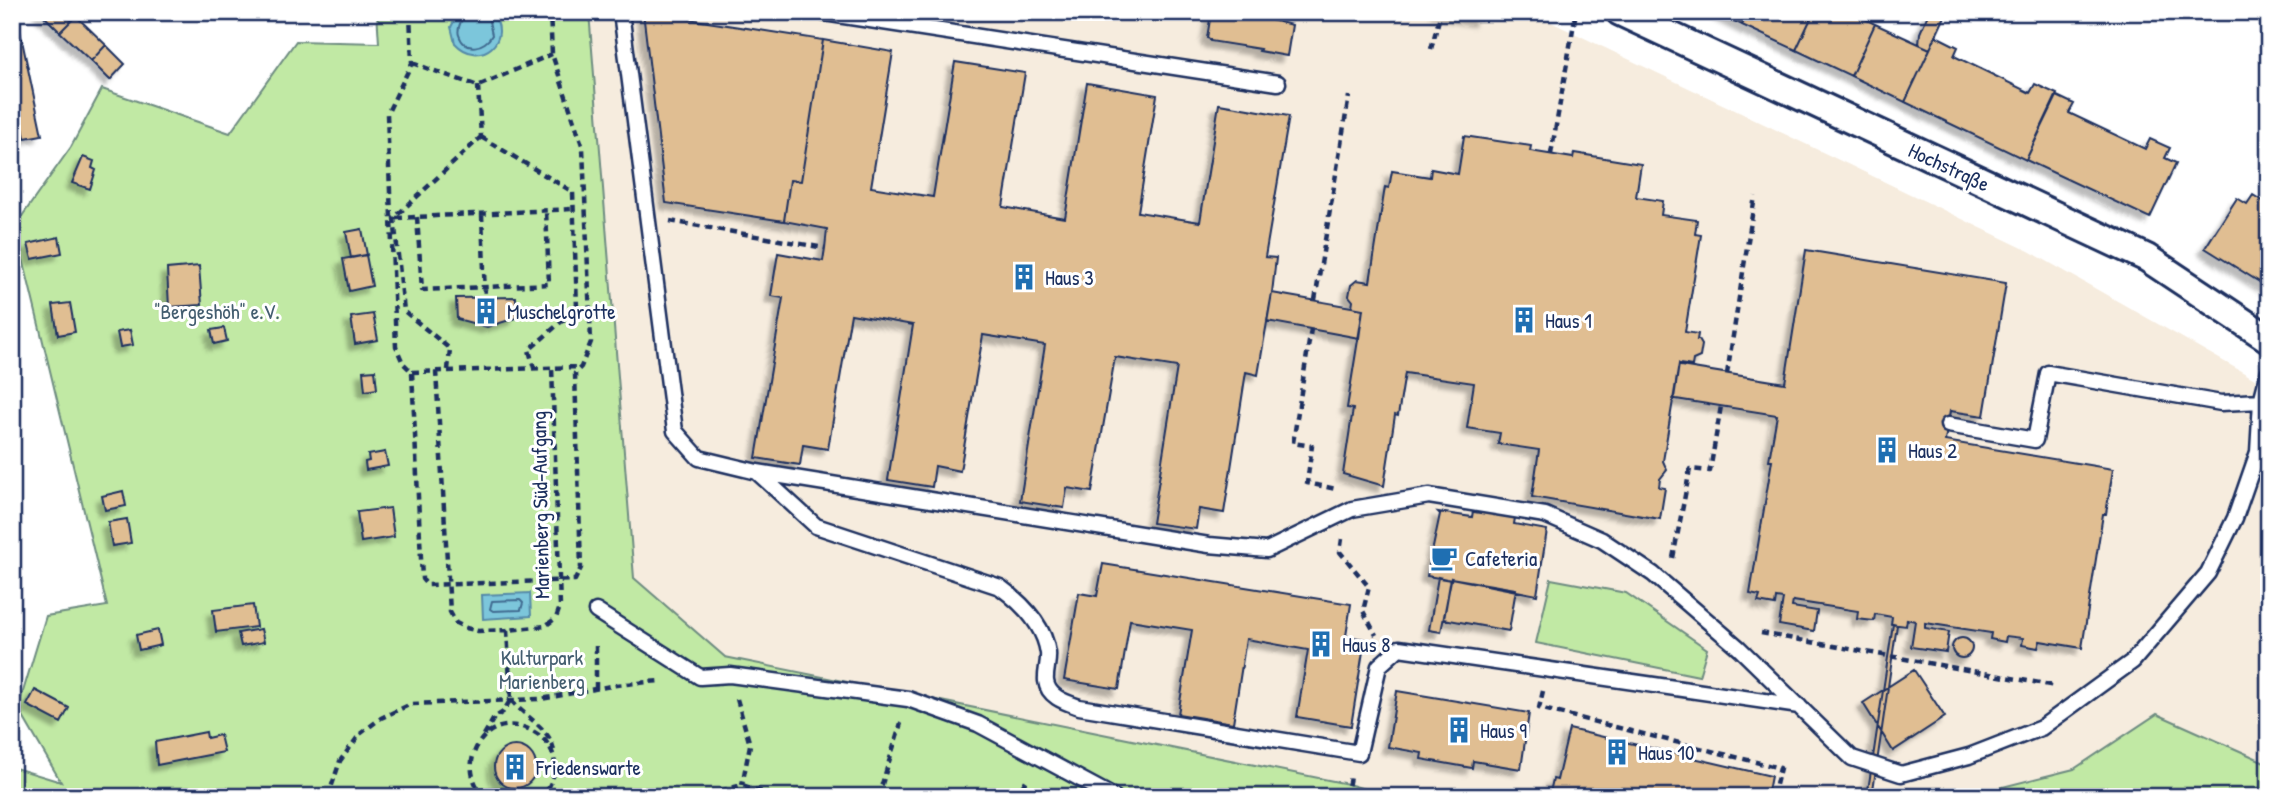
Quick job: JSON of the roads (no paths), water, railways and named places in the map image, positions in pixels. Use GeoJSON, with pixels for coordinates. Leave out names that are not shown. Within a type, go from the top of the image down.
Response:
{"type":"FeatureCollection","features":[{"type":"Feature","properties":{"kind":"street","name":"Hochstraße"},"geometry":{"type":"LineString","coordinates":[[1620,12],[2147,258],[2269,338]]}},
{"type":"Feature","properties":{"kind":"lane"},"geometry":{"type":"LineString","coordinates":[[621,12],[675,430],[699,458],[757,472],[1209,544],[1267,550],[1345,512],[1429,496],[1545,515],[1602,540],[1667,586],[1711,624],[1852,758],[1901,774],[1969,756],[2042,728],[2133,661],[2208,573],[2235,518],[2258,452],[2261,401],[2269,371]]}},
{"type":"Feature","properties":{"kind":"lane"},"geometry":{"type":"LineString","coordinates":[[818,12],[1278,83]]}},
{"type":"Feature","properties":{"kind":"lane"},"geometry":{"type":"LineString","coordinates":[[1948,425],[2035,440],[2048,373],[2221,404],[2261,401]]}},
{"type":"Feature","properties":{"kind":"lane"},"geometry":{"type":"LineString","coordinates":[[757,472],[816,526],[1000,587],[1022,603],[1038,625],[1048,653],[1046,683],[1056,699],[1079,707],[1359,753],[1379,666],[1399,648],[1799,706]]}},
{"type":"Feature","properties":{"kind":"lane"},"geometry":{"type":"LineString","coordinates":[[596,611],[700,677],[730,675],[908,699],[978,724],[1114,797]]}},
{"type":"Feature","properties":{"kind":"water"},"geometry":{"type":"Polygon","coordinates":[[[459,12],[491,12],[499,32],[497,41],[491,48],[475,53],[465,51],[455,43],[451,27],[459,12]]]}},
{"type":"Feature","properties":{"kind":"water"},"geometry":{"type":"Polygon","coordinates":[[[530,593],[531,616],[483,619],[482,595],[530,593]]]}},
{"type":"Feature","properties":{"kind":"place","name":"Haus 3"},"geometry":{"type":"Point","coordinates":[1024,277]}},
{"type":"Feature","properties":{"kind":"place","name":"Muschelgrotte"},"geometry":{"type":"Point","coordinates":[486,311]}},
{"type":"Feature","properties":{"kind":"place","name":"Haus 1"},"geometry":{"type":"Point","coordinates":[1524,320]}},
{"type":"Feature","properties":{"kind":"place","name":"Haus 2"},"geometry":{"type":"Point","coordinates":[1887,450]}},
{"type":"Feature","properties":{"kind":"place","name":"Cafeteria"},"geometry":{"type":"Point","coordinates":[1444,558]}},
{"type":"Feature","properties":{"kind":"place","name":"Haus 8"},"geometry":{"type":"Point","coordinates":[1321,644]}},
{"type":"Feature","properties":{"kind":"place","name":"Haus 9"},"geometry":{"type":"Point","coordinates":[1459,730]}},
{"type":"Feature","properties":{"kind":"place","name":"Haus 10"},"geometry":{"type":"Point","coordinates":[1617,752]}},
{"type":"Feature","properties":{"kind":"place","name":"Friedenswarte"},"geometry":{"type":"Point","coordinates":[515,767]}},
{"type":"Feature","properties":{"kind":"park label","name":"\"Bergeshöh\" e.V."},"geometry":{"type":"Point","coordinates":[217,311]}},
{"type":"Feature","properties":{"kind":"park label","name":"Kulturpark Marienberg"},"geometry":{"type":"Point","coordinates":[542,669]}}]}
